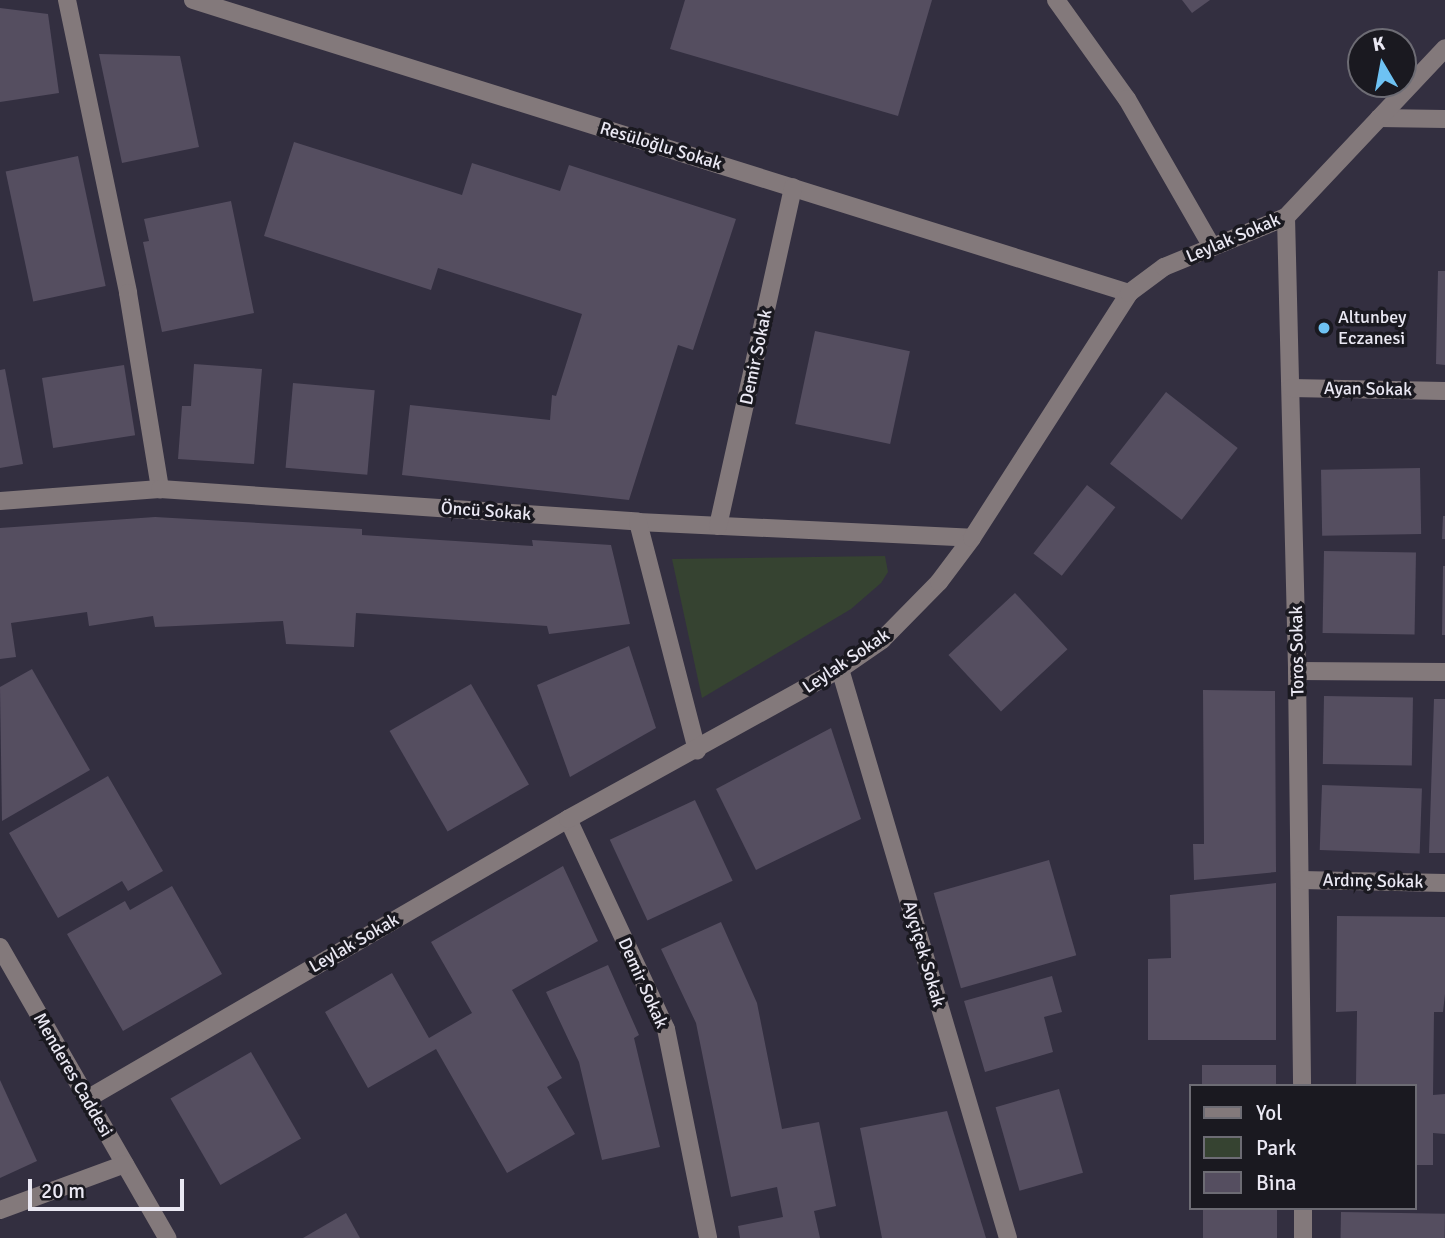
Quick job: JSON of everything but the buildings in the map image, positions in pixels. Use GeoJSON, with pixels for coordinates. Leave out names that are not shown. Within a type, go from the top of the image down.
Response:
{"type":"FeatureCollection","features":[{"type":"Feature","properties":{"kind":"street"},"geometry":{"type":"LineString","coordinates":[[67,0],[128,293],[160,489]]}},
{"type":"Feature","properties":{"kind":"street","name":"Resüloğlu Sokak"},"geometry":{"type":"LineString","coordinates":[[193,0],[1129,293]]}},
{"type":"Feature","properties":{"kind":"street"},"geometry":{"type":"LineString","coordinates":[[1056,0],[1127,99],[1212,247]]}},
{"type":"Feature","properties":{"kind":"street","name":"Leylak Sokak"},"geometry":{"type":"LineString","coordinates":[[87,1099],[568,819],[840,669],[882,640],[939,582],[972,538],[1129,293],[1164,267],[1286,217],[1445,48]]}},
{"type":"Feature","properties":{"kind":"street"},"geometry":{"type":"LineString","coordinates":[[1379,118],[1445,119]]}},
{"type":"Feature","properties":{"kind":"street","name":"Demir Sokak"},"geometry":{"type":"LineString","coordinates":[[718,526],[793,187]]}},
{"type":"Feature","properties":{"kind":"street","name":"Toros Sokak"},"geometry":{"type":"LineString","coordinates":[[1286,217],[1301,880],[1302,1084]]}},
{"type":"Feature","properties":{"kind":"street","name":"Ayan Sokak"},"geometry":{"type":"LineString","coordinates":[[1291,388],[1445,391]]}},
{"type":"Feature","properties":{"kind":"street","name":"Öncü Sokak"},"geometry":{"type":"LineString","coordinates":[[0,501],[160,489],[638,522],[972,538]]}},
{"type":"Feature","properties":{"kind":"street"},"geometry":{"type":"LineString","coordinates":[[638,522],[697,750]]}},
{"type":"Feature","properties":{"kind":"street","name":"Ayçiçek Sokak"},"geometry":{"type":"LineString","coordinates":[[840,669],[1008,1238]]}},
{"type":"Feature","properties":{"kind":"street"},"geometry":{"type":"LineString","coordinates":[[1297,671],[1445,673]]}},
{"type":"Feature","properties":{"kind":"street","name":"Demir Sokak"},"geometry":{"type":"LineString","coordinates":[[568,819],[666,1029],[708,1238]]}},
{"type":"Feature","properties":{"kind":"street","name":"Ardınç Sokak"},"geometry":{"type":"LineString","coordinates":[[1301,880],[1445,883]]}},
{"type":"Feature","properties":{"kind":"street","name":"Menderes Caddesi"},"geometry":{"type":"LineString","coordinates":[[0,947],[167,1238]]}},
{"type":"Feature","properties":{"kind":"street"},"geometry":{"type":"LineString","coordinates":[[0,1210],[125,1164]]}},
{"type":"Feature","properties":{"kind":"street"},"geometry":{"type":"LineString","coordinates":[[1303,1210],[1303,1238]]}},
{"type":"Feature","properties":{"kind":"green space"},"geometry":{"type":"Polygon","coordinates":[[[885,556],[888,572],[881,583],[851,609],[702,698],[672,559],[885,556]]]}},
{"type":"Feature","properties":{"kind":"place","name":"Altunbey Eczanesi"},"geometry":{"type":"Point","coordinates":[1324,328]}}]}
